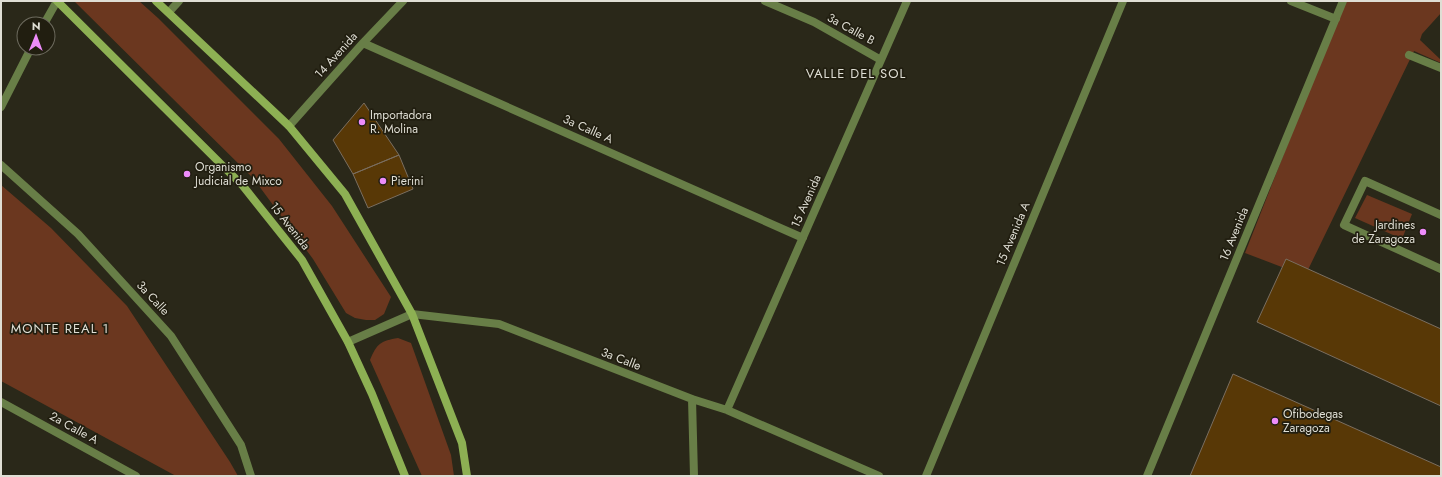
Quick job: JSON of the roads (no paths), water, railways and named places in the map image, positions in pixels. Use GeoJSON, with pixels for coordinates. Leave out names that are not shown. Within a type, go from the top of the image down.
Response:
{"type":"FeatureCollection","features":[{"type":"Feature","properties":{"kind":"main road","name":"15 Avenida"},"geometry":{"type":"LineString","coordinates":[[57,1],[243,186],[302,260],[348,342],[372,394],[405,476]]}},
{"type":"Feature","properties":{"kind":"main road"},"geometry":{"type":"LineString","coordinates":[[156,1],[289,126],[345,194],[412,314],[462,443],[467,476]]}},
{"type":"Feature","properties":{"kind":"street"},"geometry":{"type":"LineString","coordinates":[[49,16],[57,1]]}},
{"type":"Feature","properties":{"kind":"street"},"geometry":{"type":"LineString","coordinates":[[169,12],[179,1]]}},
{"type":"Feature","properties":{"kind":"street","name":"14 Avenida"},"geometry":{"type":"LineString","coordinates":[[289,126],[363,42],[403,1]]}},
{"type":"Feature","properties":{"kind":"street","name":"3a Calle B"},"geometry":{"type":"LineString","coordinates":[[765,1],[814,22],[881,60]]}},
{"type":"Feature","properties":{"kind":"street","name":"15 Avenida"},"geometry":{"type":"LineString","coordinates":[[727,410],[907,1]]}},
{"type":"Feature","properties":{"kind":"street","name":"15 Avenida A"},"geometry":{"type":"LineString","coordinates":[[926,476],[1123,1]]}},
{"type":"Feature","properties":{"kind":"street"},"geometry":{"type":"LineString","coordinates":[[1291,1],[1336,19]]}},
{"type":"Feature","properties":{"kind":"street","name":"16 Avenida"},"geometry":{"type":"LineString","coordinates":[[1147,476],[1343,1]]}},
{"type":"Feature","properties":{"kind":"street","name":"3a Calle A"},"geometry":{"type":"LineString","coordinates":[[363,42],[803,238]]}},
{"type":"Feature","properties":{"kind":"street"},"geometry":{"type":"LineString","coordinates":[[1409,55],[1441,68]]}},
{"type":"Feature","properties":{"kind":"street"},"geometry":{"type":"LineString","coordinates":[[1,107],[27,56]]}},
{"type":"Feature","properties":{"kind":"street","name":"3a Calle"},"geometry":{"type":"LineString","coordinates":[[1,165],[78,234],[171,336],[241,445],[251,476]]}},
{"type":"Feature","properties":{"kind":"street"},"geometry":{"type":"LineString","coordinates":[[1441,215],[1365,181],[1344,225],[1441,269]]}},
{"type":"Feature","properties":{"kind":"street"},"geometry":{"type":"LineString","coordinates":[[348,342],[412,314]]}},
{"type":"Feature","properties":{"kind":"street","name":"3a Calle"},"geometry":{"type":"LineString","coordinates":[[412,314],[499,324],[692,399],[727,410],[879,476]]}},
{"type":"Feature","properties":{"kind":"street"},"geometry":{"type":"LineString","coordinates":[[692,399],[694,476]]}},
{"type":"Feature","properties":{"kind":"street","name":"2a Calle A"},"geometry":{"type":"LineString","coordinates":[[1,402],[136,476]]}},
{"type":"Feature","properties":{"kind":"place","name":"Importadora R. Molina"},"geometry":{"type":"Point","coordinates":[362,122]}},
{"type":"Feature","properties":{"kind":"place","name":"Organismo Judicial de Mixco"},"geometry":{"type":"Point","coordinates":[187,174]}},
{"type":"Feature","properties":{"kind":"place","name":"Pierini"},"geometry":{"type":"Point","coordinates":[383,181]}},
{"type":"Feature","properties":{"kind":"place","name":"Jardines de Zaragoza"},"geometry":{"type":"Point","coordinates":[1423,232]}},
{"type":"Feature","properties":{"kind":"place","name":"Ofibodegas Zaragoza"},"geometry":{"type":"Point","coordinates":[1275,421]}},
{"type":"Feature","properties":{"kind":"district","name":"VALLE DEL SOL"},"geometry":{"type":"Point","coordinates":[856,73]}},
{"type":"Feature","properties":{"kind":"district","name":"MONTE REAL 1"},"geometry":{"type":"Point","coordinates":[60,328]}}]}
